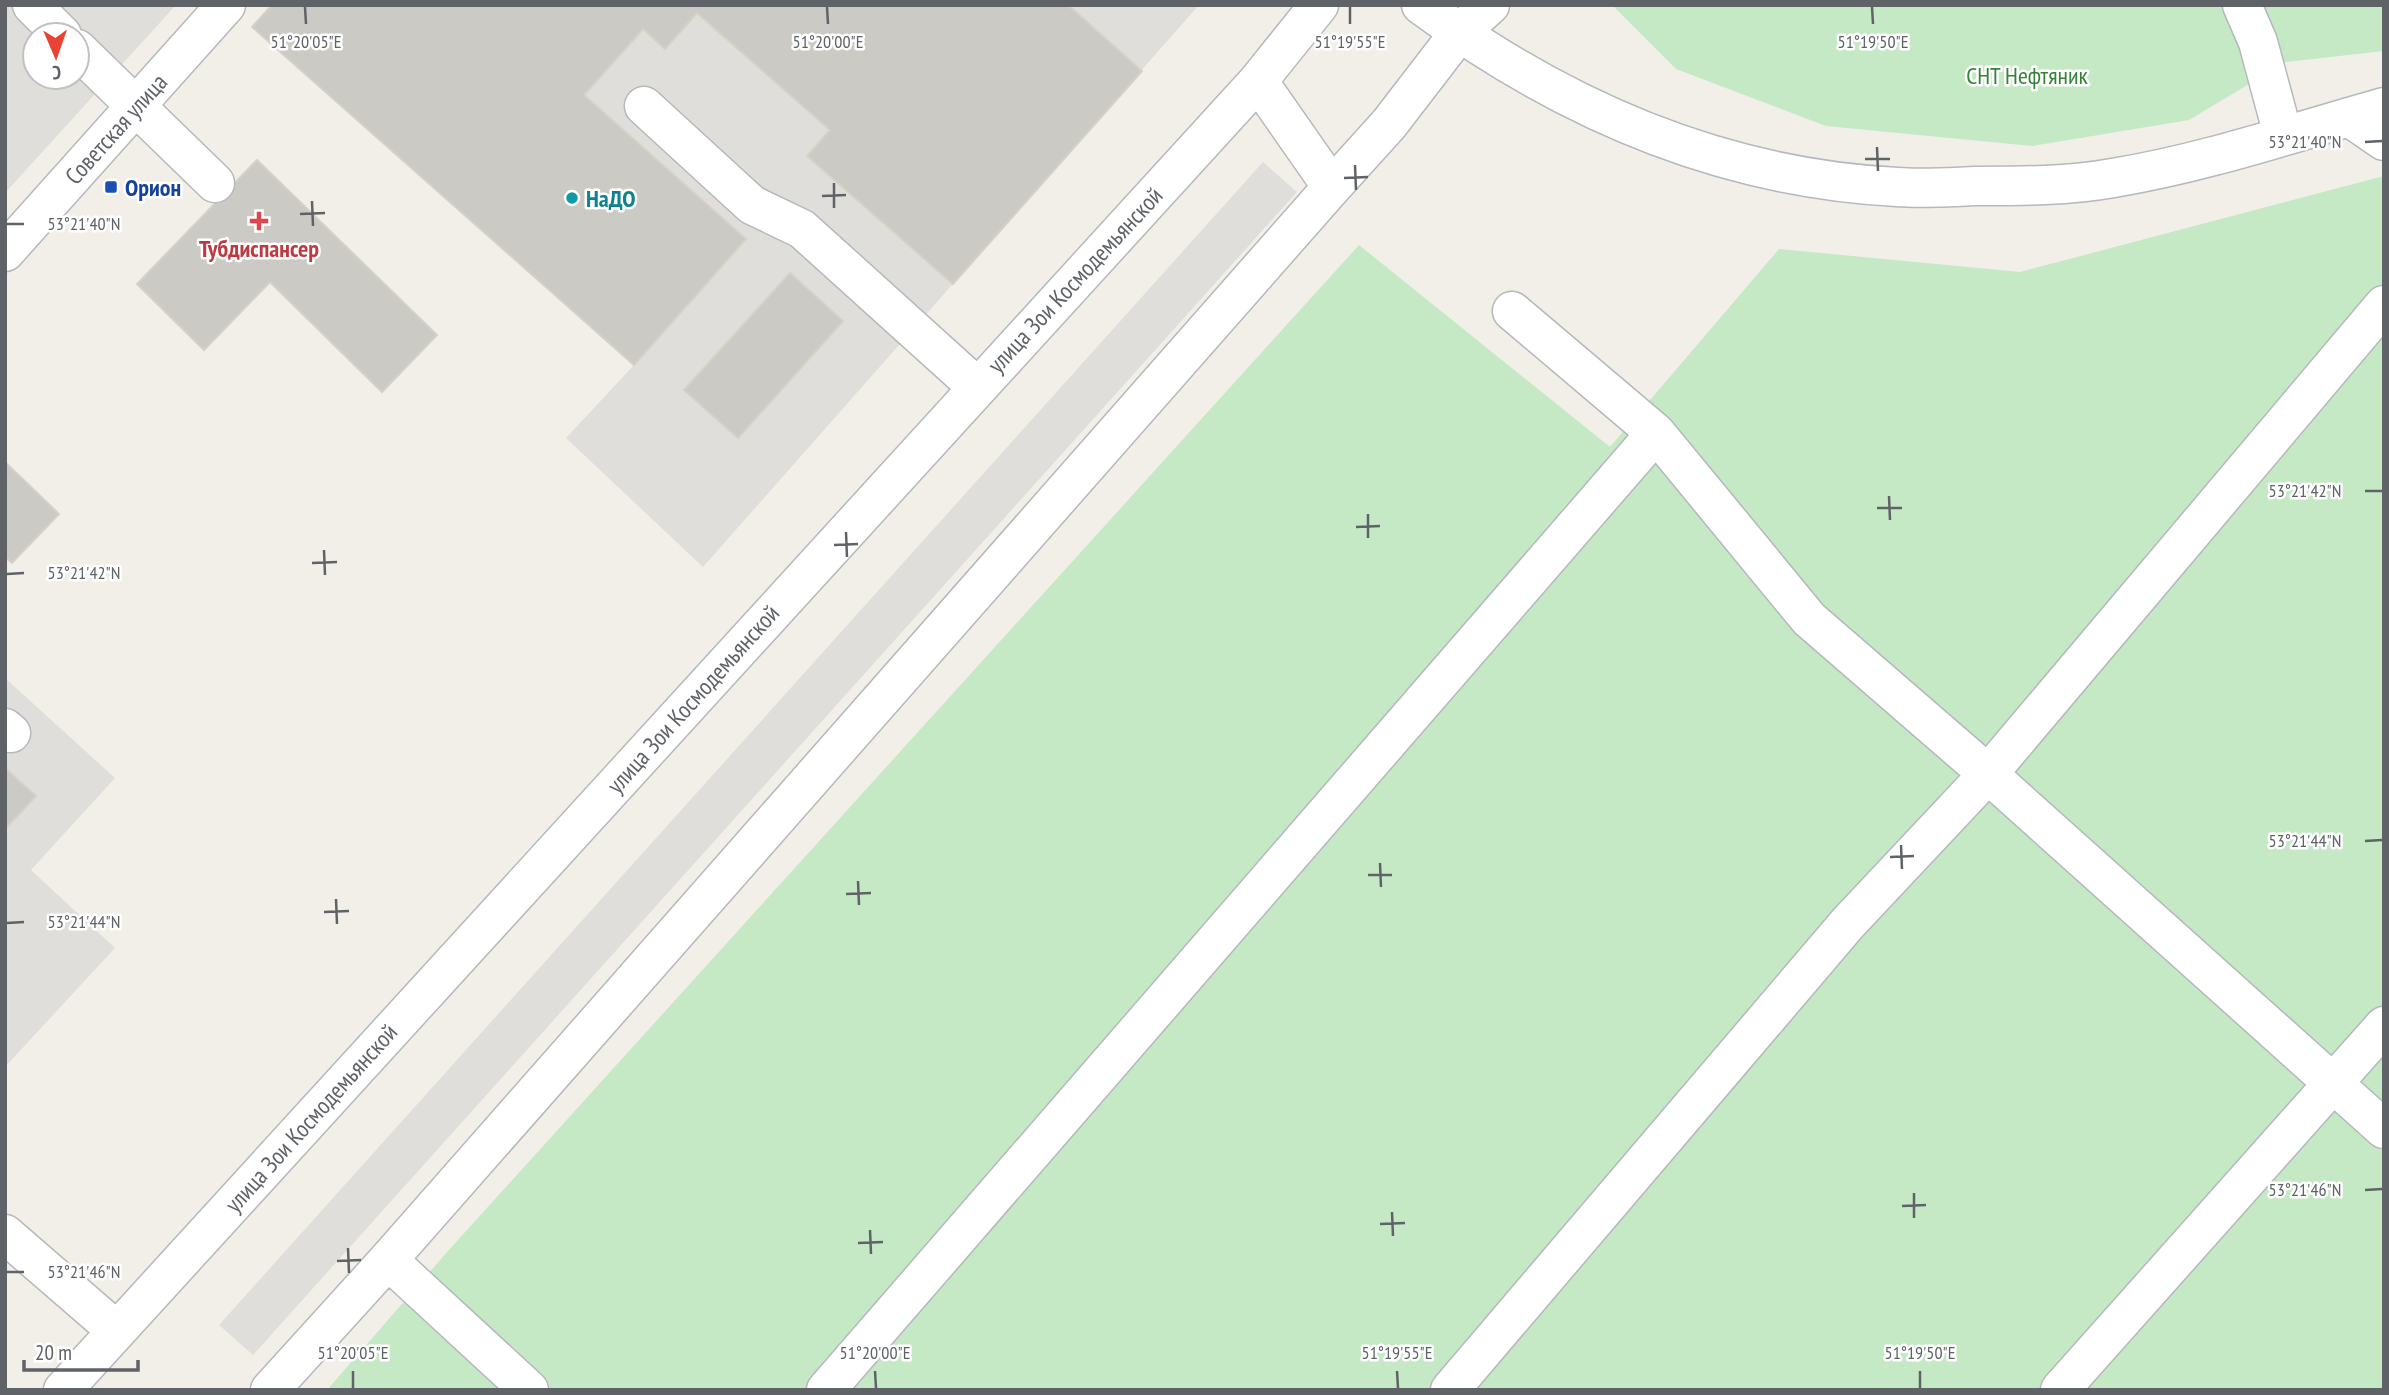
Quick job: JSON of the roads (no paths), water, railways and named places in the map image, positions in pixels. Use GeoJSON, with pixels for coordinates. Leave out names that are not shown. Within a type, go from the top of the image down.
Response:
{"type":"FeatureCollection","features":[{"type":"Feature","properties":{"kind":"street"},"geometry":{"type":"LineString","coordinates":[[32,5],[48,21]]}},
{"type":"Feature","properties":{"kind":"street","name":"Советская улица"},"geometry":{"type":"LineString","coordinates":[[5,252],[226,5]]}},
{"type":"Feature","properties":{"kind":"street","name":"улица Зои Космодемьянской"},"geometry":{"type":"LineString","coordinates":[[63,1390],[1258,81],[1320,5]]}},
{"type":"Feature","properties":{"kind":"street"},"geometry":{"type":"LineString","coordinates":[[1421,5],[1459,33],[1538,83],[1631,129],[1705,154],[1815,178],[1897,187],[2003,186],[2112,178],[2367,112],[2384,141]]}},
{"type":"Feature","properties":{"kind":"street"},"geometry":{"type":"LineString","coordinates":[[270,1390],[388,1260],[1389,124],[1459,33],[1490,5]]}},
{"type":"Feature","properties":{"kind":"street"},"geometry":{"type":"LineString","coordinates":[[2242,5],[2258,42],[2283,135]]}},
{"type":"Feature","properties":{"kind":"street"},"geometry":{"type":"LineString","coordinates":[[91,63],[215,183]]}},
{"type":"Feature","properties":{"kind":"street"},"geometry":{"type":"LineString","coordinates":[[1258,81],[1332,187]]}},
{"type":"Feature","properties":{"kind":"street"},"geometry":{"type":"LineString","coordinates":[[644,106],[752,205],[802,229],[977,387]]}},
{"type":"Feature","properties":{"kind":"street"},"geometry":{"type":"LineString","coordinates":[[1450,1390],[1847,923],[1988,774],[2384,305]]}},
{"type":"Feature","properties":{"kind":"street"},"geometry":{"type":"LineString","coordinates":[[1512,311],[1656,433],[1809,619],[1988,774],[2384,1129]]}},
{"type":"Feature","properties":{"kind":"street"},"geometry":{"type":"LineString","coordinates":[[826,1390],[1656,433]]}},
{"type":"Feature","properties":{"kind":"street"},"geometry":{"type":"LineString","coordinates":[[2060,1390],[2384,1026]]}},
{"type":"Feature","properties":{"kind":"street"},"geometry":{"type":"LineString","coordinates":[[5,1234],[117,1331]]}},
{"type":"Feature","properties":{"kind":"street"},"geometry":{"type":"LineString","coordinates":[[388,1260],[529,1390]]}},
{"type":"Feature","properties":{"kind":"place","name":"Орион"},"geometry":{"type":"Point","coordinates":[111,187]}},
{"type":"Feature","properties":{"kind":"place","name":"НаДО"},"geometry":{"type":"Point","coordinates":[572,198]}},
{"type":"Feature","properties":{"kind":"place","name":"Тубдиспансер"},"geometry":{"type":"Point","coordinates":[259,221]}},
{"type":"Feature","properties":{"kind":"park label","name":"СНТ Нефтяник"},"geometry":{"type":"Point","coordinates":[2027,75]}}]}
